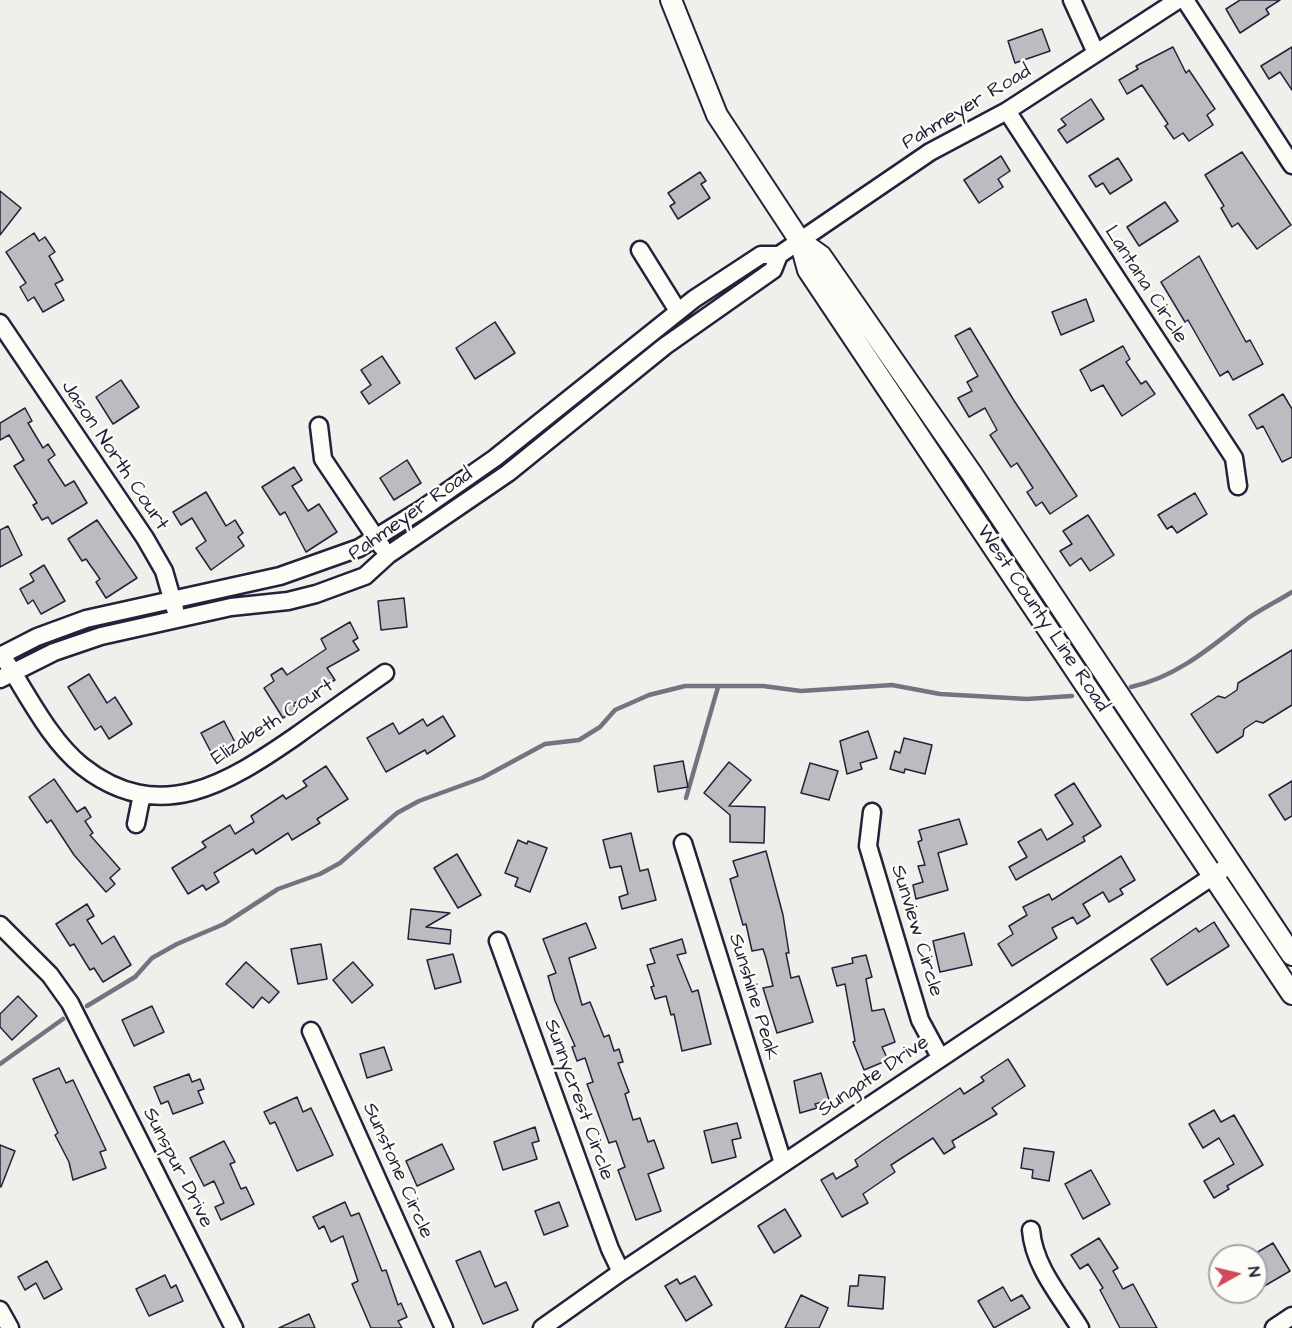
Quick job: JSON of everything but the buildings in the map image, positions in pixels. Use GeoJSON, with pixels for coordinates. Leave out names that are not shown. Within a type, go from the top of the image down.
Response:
{"type":"FeatureCollection","features":[{"type":"Feature","properties":{"kind":"main road","name":"West County Line Road"},"geometry":{"type":"LineString","coordinates":[[671,0],[717,115],[800,241],[808,270],[1292,994]]}},
{"type":"Feature","properties":{"kind":"main road","name":"West County Line Road"},"geometry":{"type":"LineString","coordinates":[[800,241],[821,256],[972,474],[1292,956]]}},
{"type":"Feature","properties":{"kind":"main road"},"geometry":{"type":"LineString","coordinates":[[1121,735],[1137,724]]}},
{"type":"Feature","properties":{"kind":"street"},"geometry":{"type":"LineString","coordinates":[[1072,0],[1096,53]]}},
{"type":"Feature","properties":{"kind":"street","name":"Pahmeyer Road"},"geometry":{"type":"LineString","coordinates":[[1,656],[61,627],[305,569],[341,556],[376,537],[446,493],[495,458],[678,311],[761,255],[779,255],[930,152],[1007,111],[1178,0]]}},
{"type":"Feature","properties":{"kind":"street"},"geometry":{"type":"LineString","coordinates":[[1185,0],[1292,165]]}},
{"type":"Feature","properties":{"kind":"street","name":"Lantana Circle"},"geometry":{"type":"LineString","coordinates":[[1007,111],[1234,458],[1238,486]]}},
{"type":"Feature","properties":{"kind":"street"},"geometry":{"type":"LineString","coordinates":[[640,250],[678,311]]}},
{"type":"Feature","properties":{"kind":"street","name":"Pahmeyer Road"},"geometry":{"type":"LineString","coordinates":[[6,675],[76,644],[231,607],[288,602],[364,576],[388,555],[508,473],[665,346],[773,270],[779,255]]}},
{"type":"Feature","properties":{"kind":"street","name":"Jason North Court"},"geometry":{"type":"LineString","coordinates":[[0,323],[145,538],[164,571],[178,619]]}},
{"type":"Feature","properties":{"kind":"street"},"geometry":{"type":"LineString","coordinates":[[319,426],[323,459],[388,555]]}},
{"type":"Feature","properties":{"kind":"street","name":"Elizabeth Court"},"geometry":{"type":"LineString","coordinates":[[1,656],[6,675],[81,765],[114,786],[159,796],[193,791],[238,775],[385,673]]}},
{"type":"Feature","properties":{"kind":"street"},"geometry":{"type":"LineString","coordinates":[[136,824],[142,794]]}},
{"type":"Feature","properties":{"kind":"street","name":"Sunview Circle"},"geometry":{"type":"LineString","coordinates":[[872,812],[868,846],[920,1020],[940,1057]]}},
{"type":"Feature","properties":{"kind":"street","name":"Sunshine Peak"},"geometry":{"type":"LineString","coordinates":[[683,843],[783,1163]]}},
{"type":"Feature","properties":{"kind":"street","name":"Sungate Drive"},"geometry":{"type":"LineString","coordinates":[[550,1326],[621,1272],[1231,864]]}},
{"type":"Feature","properties":{"kind":"street","name":"Sunspur Drive"},"geometry":{"type":"LineString","coordinates":[[0,925],[50,975],[83,1026],[234,1328]]}},
{"type":"Feature","properties":{"kind":"street","name":"Sunnycrest Circle"},"geometry":{"type":"LineString","coordinates":[[498,941],[610,1249],[621,1272]]}},
{"type":"Feature","properties":{"kind":"street","name":"Sunstone Circle"},"geometry":{"type":"LineString","coordinates":[[311,1031],[444,1328]]}},
{"type":"Feature","properties":{"kind":"street"},"geometry":{"type":"LineString","coordinates":[[1031,1230],[1033,1247],[1040,1265],[1080,1328]]}},
{"type":"Feature","properties":{"kind":"street"},"geometry":{"type":"LineString","coordinates":[[0,1310],[10,1328]]}},
{"type":"Feature","properties":{"kind":"street"},"geometry":{"type":"LineString","coordinates":[[1274,1328],[1292,1316]]}},
{"type":"Feature","properties":{"kind":"waterway"},"geometry":{"type":"LineString","coordinates":[[1131,687],[1163,676],[1193,660],[1252,615],[1292,592]]}},
{"type":"Feature","properties":{"kind":"waterway"},"geometry":{"type":"LineString","coordinates":[[87,1006],[135,977],[152,958],[177,944],[224,924],[278,889],[320,874],[340,863],[397,813],[419,801],[482,778],[545,744],[579,740],[600,727],[615,710],[649,695],[685,686],[763,686],[801,691],[892,685],[940,694],[1027,699],[1072,696]]}},
{"type":"Feature","properties":{"kind":"waterway"},"geometry":{"type":"LineString","coordinates":[[686,798],[718,687]]}},
{"type":"Feature","properties":{"kind":"waterway"},"geometry":{"type":"LineString","coordinates":[[0,1064],[63,1019]]}}]}
